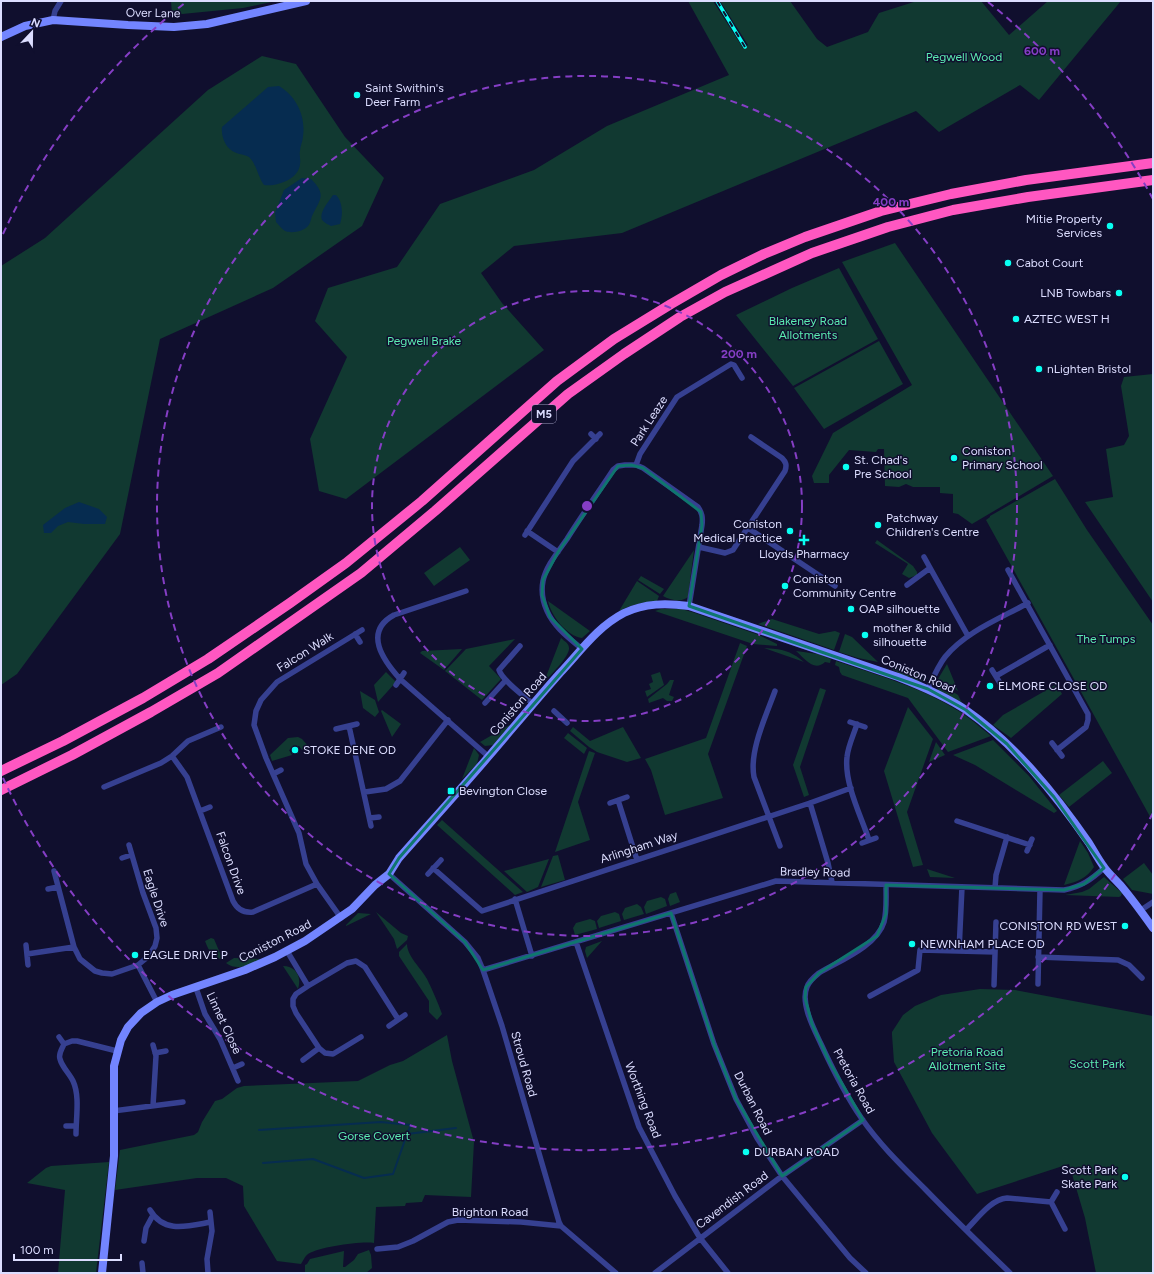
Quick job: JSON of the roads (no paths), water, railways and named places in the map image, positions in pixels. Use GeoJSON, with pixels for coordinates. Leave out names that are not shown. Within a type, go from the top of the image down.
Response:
{"type":"FeatureCollection","features":[{"type":"Feature","properties":{"kind":"highway","name":"M5"},"geometry":{"type":"LineString","coordinates":[[1,771],[63,741],[143,698],[208,659],[290,603],[346,563],[422,501],[558,381],[614,339],[671,304],[721,276],[764,254],[805,237],[881,210],[951,194],[1018,182],[1153,163]]}},
{"type":"Feature","properties":{"kind":"highway","name":"M5"},"geometry":{"type":"LineString","coordinates":[[1,790],[72,755],[218,673],[361,573],[435,511],[568,394],[674,321],[725,292],[812,253],[888,227],[953,210],[1028,196],[1153,180]]}},
{"type":"Feature","properties":{"kind":"street"},"geometry":{"type":"LineString","coordinates":[[53,20],[55,11],[61,1]]}},
{"type":"Feature","properties":{"kind":"street","name":"Over Lane"},"geometry":{"type":"LineString","coordinates":[[1,37],[25,26],[53,20],[174,27],[207,24],[306,1]]}},
{"type":"Feature","properties":{"kind":"street","name":"Park Leaze"},"geometry":{"type":"LineString","coordinates":[[636,465],[640,454],[679,395],[731,364],[734,365],[742,378]]}},
{"type":"Feature","properties":{"kind":"street"},"geometry":{"type":"LineString","coordinates":[[558,552],[526,533],[573,461],[596,436]]}},
{"type":"Feature","properties":{"kind":"street"},"geometry":{"type":"LineString","coordinates":[[699,547],[725,553],[730,552],[735,548],[785,471],[785,461],[751,437]]}},
{"type":"Feature","properties":{"kind":"street"},"geometry":{"type":"LineString","coordinates":[[582,650],[553,623],[546,610],[542,595],[542,584],[544,576],[558,552],[613,470],[618,466],[636,465],[649,472],[698,507],[703,518],[689,606]]}},
{"type":"Feature","properties":{"kind":"street"},"geometry":{"type":"LineString","coordinates":[[748,528],[835,586]]}},
{"type":"Feature","properties":{"kind":"street"},"geometry":{"type":"LineString","coordinates":[[924,557],[968,636]]}},
{"type":"Feature","properties":{"kind":"street"},"geometry":{"type":"LineString","coordinates":[[907,585],[930,568]]}},
{"type":"Feature","properties":{"kind":"street"},"geometry":{"type":"LineString","coordinates":[[1008,570],[1028,603],[1088,714],[1086,727],[1057,750]]}},
{"type":"Feature","properties":{"kind":"street"},"geometry":{"type":"LineString","coordinates":[[456,586],[458,593]]}},
{"type":"Feature","properties":{"kind":"street"},"geometry":{"type":"LineString","coordinates":[[466,591],[386,619],[381,625],[378,643],[380,652],[389,667],[400,679],[489,757]]}},
{"type":"Feature","properties":{"kind":"street"},"geometry":{"type":"LineString","coordinates":[[928,689],[945,657],[956,645],[968,636],[1028,603]]}},
{"type":"Feature","properties":{"kind":"street","name":"Coniston Road"},"geometry":{"type":"LineString","coordinates":[[102,1273],[113,1167],[114,1066],[117,1051],[128,1027],[141,1013],[157,1002],[172,995],[245,970],[287,951],[341,918],[352,909],[375,885],[389,874],[399,858],[489,757],[533,704],[605,625],[633,609],[656,604],[689,606],[928,689],[966,710],[1007,744],[1054,796],[1089,843],[1104,868],[1141,910],[1153,928]]}},
{"type":"Feature","properties":{"kind":"street","name":"Falcon Walk"},"geometry":{"type":"LineString","coordinates":[[273,774],[254,725],[256,711],[261,700],[277,682],[362,630]]}},
{"type":"Feature","properties":{"kind":"street"},"geometry":{"type":"LineString","coordinates":[[355,634],[360,642]]}},
{"type":"Feature","properties":{"kind":"street"},"geometry":{"type":"LineString","coordinates":[[520,646],[499,670],[506,680],[533,704]]}},
{"type":"Feature","properties":{"kind":"street"},"geometry":{"type":"LineString","coordinates":[[996,676],[1050,646]]}},
{"type":"Feature","properties":{"kind":"street"},"geometry":{"type":"LineString","coordinates":[[992,670],[1000,684]]}},
{"type":"Feature","properties":{"kind":"street"},"geometry":{"type":"LineString","coordinates":[[396,685],[404,674]]}},
{"type":"Feature","properties":{"kind":"street"},"geometry":{"type":"LineString","coordinates":[[485,703],[506,680]]}},
{"type":"Feature","properties":{"kind":"street"},"geometry":{"type":"LineString","coordinates":[[775,691],[755,747],[752,768],[780,846]]}},
{"type":"Feature","properties":{"kind":"street"},"geometry":{"type":"LineString","coordinates":[[554,711],[567,723]]}},
{"type":"Feature","properties":{"kind":"street"},"geometry":{"type":"LineString","coordinates":[[365,792],[386,789],[400,781],[448,720]]}},
{"type":"Feature","properties":{"kind":"street"},"geometry":{"type":"LineString","coordinates":[[850,722],[865,727]]}},
{"type":"Feature","properties":{"kind":"street"},"geometry":{"type":"LineString","coordinates":[[336,729],[357,724]]}},
{"type":"Feature","properties":{"kind":"street"},"geometry":{"type":"LineString","coordinates":[[857,724],[847,755],[846,769],[869,840]]}},
{"type":"Feature","properties":{"kind":"street"},"geometry":{"type":"LineString","coordinates":[[349,726],[365,792],[371,826]]}},
{"type":"Feature","properties":{"kind":"street"},"geometry":{"type":"LineString","coordinates":[[104,787],[113,787],[161,763],[172,756],[188,741],[221,727]]}},
{"type":"Feature","properties":{"kind":"street"},"geometry":{"type":"LineString","coordinates":[[1052,743],[1062,756]]}},
{"type":"Feature","properties":{"kind":"street","name":"Falcon Drive"},"geometry":{"type":"LineString","coordinates":[[172,756],[187,777],[233,901],[238,908],[253,912],[317,884]]}},
{"type":"Feature","properties":{"kind":"street"},"geometry":{"type":"LineString","coordinates":[[281,770],[273,774],[299,833],[306,864],[317,884],[341,918]]}},
{"type":"Feature","properties":{"kind":"street","name":"Arlingham Way"},"geometry":{"type":"LineString","coordinates":[[433,868],[482,911],[810,803],[851,788]]}},
{"type":"Feature","properties":{"kind":"street"},"geometry":{"type":"LineString","coordinates":[[610,803],[627,797]]}},
{"type":"Feature","properties":{"kind":"street"},"geometry":{"type":"LineString","coordinates":[[618,800],[637,860]]}},
{"type":"Feature","properties":{"kind":"street"},"geometry":{"type":"LineString","coordinates":[[810,803],[828,863],[832,882]]}},
{"type":"Feature","properties":{"kind":"street"},"geometry":{"type":"LineString","coordinates":[[200,811],[210,807]]}},
{"type":"Feature","properties":{"kind":"street"},"geometry":{"type":"LineString","coordinates":[[370,818],[379,817]]}},
{"type":"Feature","properties":{"kind":"street"},"geometry":{"type":"LineString","coordinates":[[957,821],[1007,837],[1031,842],[1027,851]]}},
{"type":"Feature","properties":{"kind":"street"},"geometry":{"type":"LineString","coordinates":[[995,888],[996,875],[1007,837]]}},
{"type":"Feature","properties":{"kind":"street"},"geometry":{"type":"LineString","coordinates":[[862,843],[876,838]]}},
{"type":"Feature","properties":{"kind":"street","name":"Eagle Drive"},"geometry":{"type":"LineString","coordinates":[[54,871],[74,947],[80,959],[95,971],[102,973],[112,974],[138,965],[150,954],[155,946],[156,928],[143,893],[129,845]]}},
{"type":"Feature","properties":{"kind":"street"},"geometry":{"type":"LineString","coordinates":[[122,858],[131,855]]}},
{"type":"Feature","properties":{"kind":"street"},"geometry":{"type":"LineString","coordinates":[[428,874],[441,860]]}},
{"type":"Feature","properties":{"kind":"street","name":"Bradley Road"},"geometry":{"type":"LineString","coordinates":[[484,970],[776,881],[1064,890],[1072,889],[1084,884],[1104,868]]}},
{"type":"Feature","properties":{"kind":"street","name":"Stroud Road"},"geometry":{"type":"LineString","coordinates":[[389,874],[465,942],[478,958],[484,970],[561,1226]]}},
{"type":"Feature","properties":{"kind":"street","name":"Pretoria Road"},"geometry":{"type":"LineString","coordinates":[[886,885],[886,914],[877,936],[872,942],[819,973],[812,979],[806,987],[805,998],[807,1011],[830,1063],[863,1120],[892,1156],[1010,1273]]}},
{"type":"Feature","properties":{"kind":"street"},"geometry":{"type":"LineString","coordinates":[[48,889],[58,887]]}},
{"type":"Feature","properties":{"kind":"street"},"geometry":{"type":"LineString","coordinates":[[959,951],[962,887]]}},
{"type":"Feature","properties":{"kind":"street"},"geometry":{"type":"LineString","coordinates":[[1038,984],[1040,890]]}},
{"type":"Feature","properties":{"kind":"street"},"geometry":{"type":"LineString","coordinates":[[515,900],[532,956]]}},
{"type":"Feature","properties":{"kind":"street"},"geometry":{"type":"LineString","coordinates":[[1141,910],[1153,902]]}},
{"type":"Feature","properties":{"kind":"street","name":"Durban Road"},"geometry":{"type":"LineString","coordinates":[[671,913],[714,1044],[736,1099],[757,1138],[782,1176],[850,1258],[866,1273]]}},
{"type":"Feature","properties":{"kind":"street"},"geometry":{"type":"LineString","coordinates":[[994,985],[996,922]]}},
{"type":"Feature","properties":{"kind":"street","name":"Worthing Road"},"geometry":{"type":"LineString","coordinates":[[576,942],[639,1127],[675,1196],[700,1238],[728,1273]]}},
{"type":"Feature","properties":{"kind":"street"},"geometry":{"type":"LineString","coordinates":[[26,945],[28,964]]}},
{"type":"Feature","properties":{"kind":"street"},"geometry":{"type":"LineString","coordinates":[[27,954],[74,947]]}},
{"type":"Feature","properties":{"kind":"street"},"geometry":{"type":"LineString","coordinates":[[870,996],[918,970],[920,950],[995,952]]}},
{"type":"Feature","properties":{"kind":"street"},"geometry":{"type":"LineString","coordinates":[[287,951],[308,986]]}},
{"type":"Feature","properties":{"kind":"street"},"geometry":{"type":"LineString","coordinates":[[1038,957],[1118,960],[1129,965],[1142,978]]}},
{"type":"Feature","properties":{"kind":"street"},"geometry":{"type":"LineString","coordinates":[[361,1037],[333,1054],[325,1053],[296,1013],[293,1006],[293,999],[296,994],[347,963],[356,962],[365,967],[398,1020]]}},
{"type":"Feature","properties":{"kind":"street"},"geometry":{"type":"LineString","coordinates":[[138,965],[157,1002]]}},
{"type":"Feature","properties":{"kind":"street","name":"Linnet Close"},"geometry":{"type":"LineString","coordinates":[[196,988],[205,1014],[220,1039],[238,1081]]}},
{"type":"Feature","properties":{"kind":"street"},"geometry":{"type":"LineString","coordinates":[[389,1026],[405,1015]]}},
{"type":"Feature","properties":{"kind":"street"},"geometry":{"type":"LineString","coordinates":[[58,1037],[64,1044]]}},
{"type":"Feature","properties":{"kind":"street"},"geometry":{"type":"LineString","coordinates":[[76,1134],[76,1091],[73,1081],[60,1058],[61,1050],[64,1044],[77,1041],[117,1051]]}},
{"type":"Feature","properties":{"kind":"street"},"geometry":{"type":"LineString","coordinates":[[153,1045],[155,1053],[153,1106]]}},
{"type":"Feature","properties":{"kind":"street"},"geometry":{"type":"LineString","coordinates":[[302,1060],[320,1048]]}},
{"type":"Feature","properties":{"kind":"street"},"geometry":{"type":"LineString","coordinates":[[155,1053],[166,1051]]}},
{"type":"Feature","properties":{"kind":"street","name":"Linnet Close"},"geometry":{"type":"LineString","coordinates":[[233,1068],[242,1064]]}},
{"type":"Feature","properties":{"kind":"street"},"geometry":{"type":"LineString","coordinates":[[113,1111],[183,1102]]}},
{"type":"Feature","properties":{"kind":"street","name":"Cavendish Road"},"geometry":{"type":"LineString","coordinates":[[655,1273],[782,1176],[863,1120]]}},
{"type":"Feature","properties":{"kind":"street"},"geometry":{"type":"LineString","coordinates":[[66,1126],[76,1126]]}},
{"type":"Feature","properties":{"kind":"street"},"geometry":{"type":"LineString","coordinates":[[1051,1202],[1057,1192]]}},
{"type":"Feature","properties":{"kind":"street"},"geometry":{"type":"LineString","coordinates":[[966,1230],[995,1201],[1001,1198],[1051,1202]]}},
{"type":"Feature","properties":{"kind":"street"},"geometry":{"type":"LineString","coordinates":[[1051,1202],[1065,1229]]}},
{"type":"Feature","properties":{"kind":"street"},"geometry":{"type":"LineString","coordinates":[[208,1273],[207,1259],[212,1237],[210,1212]]}},
{"type":"Feature","properties":{"kind":"street"},"geometry":{"type":"LineString","coordinates":[[144,1241],[146,1228],[151,1213],[163,1224],[177,1227],[211,1222]]}},
{"type":"Feature","properties":{"kind":"street","name":"Brighton Road"},"geometry":{"type":"LineString","coordinates":[[378,1250],[393,1248],[413,1242],[448,1222],[458,1220],[521,1222],[561,1226]]}},
{"type":"Feature","properties":{"kind":"street"},"geometry":{"type":"LineString","coordinates":[[561,1226],[616,1273]]}},
{"type":"Feature","properties":{"kind":"street"},"geometry":{"type":"LineString","coordinates":[[142,1263],[143,1273]]}},
{"type":"Feature","properties":{"kind":"water"},"geometry":{"type":"Polygon","coordinates":[[[279,86],[295,101],[303,121],[304,129],[300,147],[299,169],[292,178],[286,181],[275,185],[264,185],[249,157],[233,151],[226,145],[222,133],[222,127],[268,87],[279,86]]]}},
{"type":"Feature","properties":{"kind":"water"},"geometry":{"type":"Polygon","coordinates":[[[302,178],[311,179],[316,184],[321,196],[320,200],[308,226],[298,232],[288,232],[276,222],[275,213],[284,190],[302,178]]]}},
{"type":"Feature","properties":{"kind":"water"},"geometry":{"type":"Polygon","coordinates":[[[333,195],[336,195],[340,201],[342,217],[340,224],[331,226],[323,221],[321,215],[333,195]]]}},
{"type":"Feature","properties":{"kind":"water"},"geometry":{"type":"Polygon","coordinates":[[[79,502],[99,509],[107,517],[105,524],[68,522],[58,526],[51,533],[44,533],[43,525],[65,508],[79,502]]]}},
{"type":"Feature","properties":{"kind":"waterway"},"geometry":{"type":"LineString","coordinates":[[259,1130],[381,1122],[411,1125],[407,1134],[456,1128]]}},
{"type":"Feature","properties":{"kind":"waterway"},"geometry":{"type":"LineString","coordinates":[[263,1163],[313,1159],[364,1178],[393,1174],[407,1134]]}},
{"type":"Feature","properties":{"kind":"railway"},"geometry":{"type":"LineString","coordinates":[[717,1],[745,47]]}},
{"type":"Feature","properties":{"kind":"place","name":"Saint Swithin's Deer Farm"},"geometry":{"type":"Point","coordinates":[357,95]}},
{"type":"Feature","properties":{"kind":"place","name":"Mitie Property Services"},"geometry":{"type":"Point","coordinates":[1110,226]}},
{"type":"Feature","properties":{"kind":"place","name":"Cabot Court"},"geometry":{"type":"Point","coordinates":[1008,263]}},
{"type":"Feature","properties":{"kind":"place","name":"LNB Towbars"},"geometry":{"type":"Point","coordinates":[1119,293]}},
{"type":"Feature","properties":{"kind":"place","name":"AZTEC WEST H"},"geometry":{"type":"Point","coordinates":[1016,319]}},
{"type":"Feature","properties":{"kind":"place","name":"nLighten Bristol"},"geometry":{"type":"Point","coordinates":[1039,369]}},
{"type":"Feature","properties":{"kind":"place","name":"Coniston Primary School"},"geometry":{"type":"Point","coordinates":[954,458]}},
{"type":"Feature","properties":{"kind":"place","name":"St. Chad's Pre School"},"geometry":{"type":"Point","coordinates":[846,467]}},
{"type":"Feature","properties":{"kind":"place","name":"Patchway Children's Centre"},"geometry":{"type":"Point","coordinates":[878,525]}},
{"type":"Feature","properties":{"kind":"place","name":"Coniston Medical Practice"},"geometry":{"type":"Point","coordinates":[790,531]}},
{"type":"Feature","properties":{"kind":"place","name":"Lloyds Pharmacy"},"geometry":{"type":"Point","coordinates":[804,540]}},
{"type":"Feature","properties":{"kind":"place","name":"Coniston Community Centre"},"geometry":{"type":"Point","coordinates":[785,586]}},
{"type":"Feature","properties":{"kind":"place","name":"OAP silhouette"},"geometry":{"type":"Point","coordinates":[851,609]}},
{"type":"Feature","properties":{"kind":"place","name":"mother & child silhouette"},"geometry":{"type":"Point","coordinates":[865,635]}},
{"type":"Feature","properties":{"kind":"place","name":"ELMORE CLOSE OD"},"geometry":{"type":"Point","coordinates":[990,686]}},
{"type":"Feature","properties":{"kind":"place","name":"STOKE DENE OD"},"geometry":{"type":"Point","coordinates":[295,750]}},
{"type":"Feature","properties":{"kind":"place","name":"Bevington Close"},"geometry":{"type":"Point","coordinates":[451,791]}},
{"type":"Feature","properties":{"kind":"place","name":"CONISTON RD WEST"},"geometry":{"type":"Point","coordinates":[1125,926]}},
{"type":"Feature","properties":{"kind":"place","name":"NEWNHAM PLACE OD"},"geometry":{"type":"Point","coordinates":[912,944]}},
{"type":"Feature","properties":{"kind":"place","name":"EAGLE DRIVE P"},"geometry":{"type":"Point","coordinates":[135,955]}},
{"type":"Feature","properties":{"kind":"place","name":"DURBAN ROAD"},"geometry":{"type":"Point","coordinates":[746,1152]}},
{"type":"Feature","properties":{"kind":"place","name":"Scott Park Skate Park"},"geometry":{"type":"Point","coordinates":[1125,1177]}},
{"type":"Feature","properties":{"kind":"park label","name":"Pegwell Wood"},"geometry":{"type":"Point","coordinates":[964,57]}},
{"type":"Feature","properties":{"kind":"park label","name":"Blakeney Road Allotments"},"geometry":{"type":"Point","coordinates":[808,328]}},
{"type":"Feature","properties":{"kind":"park label","name":"Pegwell Brake"},"geometry":{"type":"Point","coordinates":[424,341]}},
{"type":"Feature","properties":{"kind":"park label","name":"The Tumps"},"geometry":{"type":"Point","coordinates":[1106,639]}},
{"type":"Feature","properties":{"kind":"park label","name":"Pretoria Road Allotment Site"},"geometry":{"type":"Point","coordinates":[967,1059]}},
{"type":"Feature","properties":{"kind":"park label","name":"Scott Park"},"geometry":{"type":"Point","coordinates":[1097,1064]}},
{"type":"Feature","properties":{"kind":"park label","name":"Gorse Covert"},"geometry":{"type":"Point","coordinates":[374,1136]}}]}
